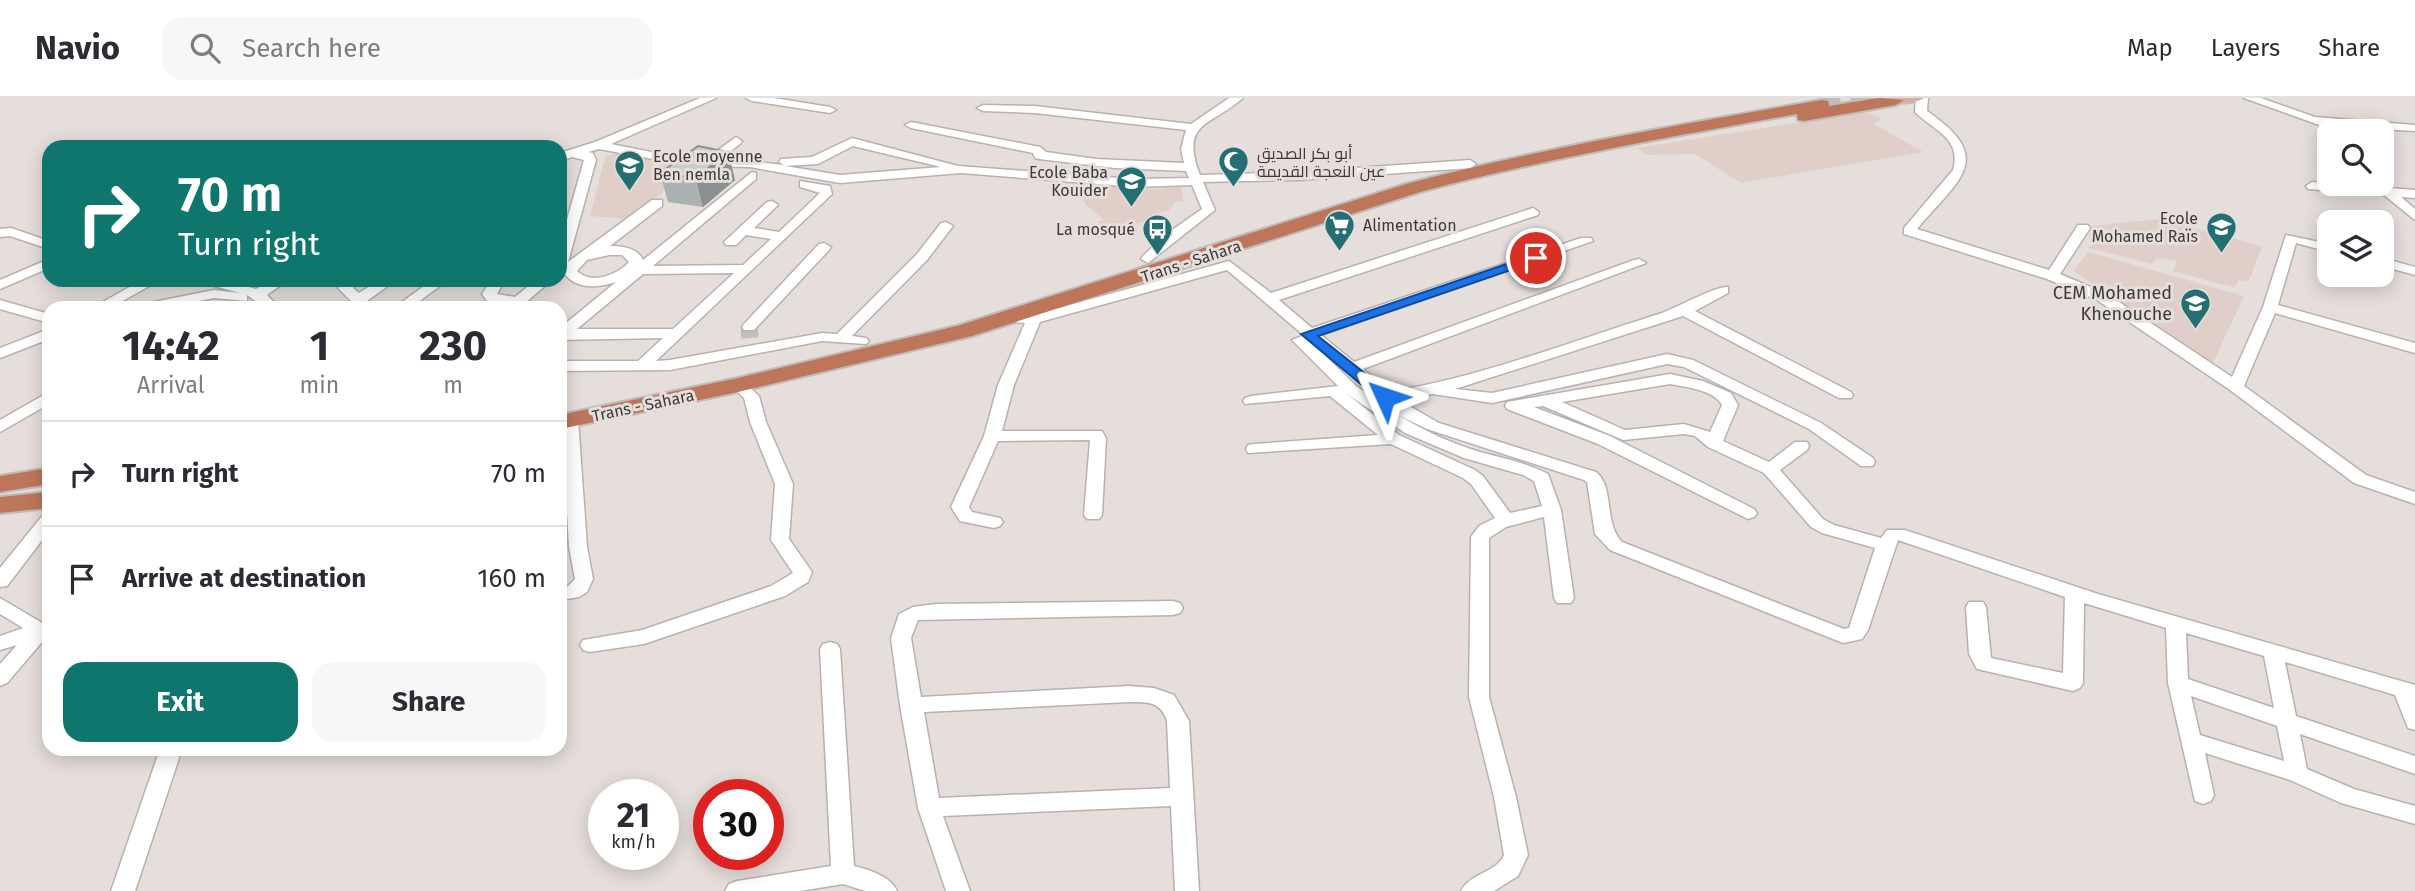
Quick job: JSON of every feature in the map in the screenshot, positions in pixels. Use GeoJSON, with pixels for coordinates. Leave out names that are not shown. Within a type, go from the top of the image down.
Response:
{"type":"FeatureCollection","features":[{"type":"Feature","properties":{"kind":"highway"},"geometry":{"type":"LineString","coordinates":[[1640,127],[1669,116],[1782,98]]}},
{"type":"Feature","properties":{"kind":"highway"},"geometry":{"type":"LineString","coordinates":[[1605,143],[1650,142],[1896,100]]}},
{"type":"Feature","properties":{"kind":"highway","name":"Trans - Sahara"},"geometry":{"type":"LineString","coordinates":[[567,415],[770,363],[851,339],[960,316],[1127,268],[1147,259],[1335,201],[1470,164],[1640,127],[1816,102]]}},
{"type":"Feature","properties":{"kind":"highway","name":"Trans - Sahara"},"geometry":{"type":"LineString","coordinates":[[567,415],[738,385],[1010,318],[1413,188],[1506,163],[1816,102]]}},
{"type":"Feature","properties":{"kind":"highway"},"geometry":{"type":"LineString","coordinates":[[0,485],[42,479]]}},
{"type":"Feature","properties":{"kind":"highway"},"geometry":{"type":"LineString","coordinates":[[0,505],[42,501]]}},
{"type":"Feature","properties":{"kind":"main road"},"geometry":{"type":"LineString","coordinates":[[1871,98],[1917,98]]}},
{"type":"Feature","properties":{"kind":"street"},"geometry":{"type":"LineString","coordinates":[[567,155],[599,145],[710,98]]}},
{"type":"Feature","properties":{"kind":"street"},"geometry":{"type":"LineString","coordinates":[[752,98],[830,110]]}},
{"type":"Feature","properties":{"kind":"street"},"geometry":{"type":"LineString","coordinates":[[1147,259],[1209,210],[1209,202],[1194,176],[1186,137],[1191,127],[1237,98]]}},
{"type":"Feature","properties":{"kind":"street"},"geometry":{"type":"LineString","coordinates":[[1922,98],[1921,112],[1957,141],[1963,161],[1959,171],[1909,231],[2052,276],[2112,303],[2236,387],[2360,479],[2415,498]]}},
{"type":"Feature","properties":{"kind":"street"},"geometry":{"type":"LineString","coordinates":[[2250,98],[2317,122]]}},
{"type":"Feature","properties":{"kind":"street"},"geometry":{"type":"LineString","coordinates":[[983,108],[1036,109],[1139,124],[1191,127]]}},
{"type":"Feature","properties":{"kind":"street"},"geometry":{"type":"LineString","coordinates":[[2312,120],[2415,128]]}},
{"type":"Feature","properties":{"kind":"street"},"geometry":{"type":"LineString","coordinates":[[911,125],[1040,151],[1039,155]]}},
{"type":"Feature","properties":{"kind":"street"},"geometry":{"type":"LineString","coordinates":[[2394,135],[2415,136]]}},
{"type":"Feature","properties":{"kind":"street"},"geometry":{"type":"LineString","coordinates":[[702,167],[736,141]]}},
{"type":"Feature","properties":{"kind":"street"},"geometry":{"type":"LineString","coordinates":[[567,330],[751,169],[814,161],[852,142],[961,169]]}},
{"type":"Feature","properties":{"kind":"street"},"geometry":{"type":"LineString","coordinates":[[599,145],[702,167],[751,169],[840,179],[961,169],[1135,183],[1194,176],[1299,176],[1470,164]]}},
{"type":"Feature","properties":{"kind":"street"},"geometry":{"type":"LineString","coordinates":[[567,155],[589,156],[590,160],[567,223]]}},
{"type":"Feature","properties":{"kind":"street"},"geometry":{"type":"LineString","coordinates":[[1039,155],[1194,176]]}},
{"type":"Feature","properties":{"kind":"street"},"geometry":{"type":"LineString","coordinates":[[1039,155],[1024,169],[1095,181]]}},
{"type":"Feature","properties":{"kind":"street"},"geometry":{"type":"LineString","coordinates":[[641,366],[826,194],[826,189],[751,169]]}},
{"type":"Feature","properties":{"kind":"street"},"geometry":{"type":"LineString","coordinates":[[2312,186],[2317,186]]}},
{"type":"Feature","properties":{"kind":"street"},"geometry":{"type":"LineString","coordinates":[[2394,190],[2415,194]]}},
{"type":"Feature","properties":{"kind":"street"},"geometry":{"type":"LineString","coordinates":[[2392,196],[2415,216]]}},
{"type":"Feature","properties":{"kind":"street"},"geometry":{"type":"LineString","coordinates":[[567,266],[593,253],[657,203]]}},
{"type":"Feature","properties":{"kind":"street"},"geometry":{"type":"LineString","coordinates":[[731,242],[772,205]]}},
{"type":"Feature","properties":{"kind":"street"},"geometry":{"type":"LineString","coordinates":[[1267,299],[1533,212]]}},
{"type":"Feature","properties":{"kind":"street"},"geometry":{"type":"LineString","coordinates":[[567,366],[670,365],[751,339],[851,339],[946,226]]}},
{"type":"Feature","properties":{"kind":"street"},"geometry":{"type":"LineString","coordinates":[[2052,276],[2083,228]]}},
{"type":"Feature","properties":{"kind":"street"},"geometry":{"type":"LineString","coordinates":[[743,231],[782,236]]}},
{"type":"Feature","properties":{"kind":"street"},"geometry":{"type":"LineString","coordinates":[[0,233],[11,232],[42,243]]}},
{"type":"Feature","properties":{"kind":"street"},"geometry":{"type":"LineString","coordinates":[[2236,387],[2270,307],[2291,238],[2317,245]]}},
{"type":"Feature","properties":{"kind":"street"},"geometry":{"type":"LineString","coordinates":[[1308,334],[1586,241]]}},
{"type":"Feature","properties":{"kind":"street"},"geometry":{"type":"LineString","coordinates":[[751,339],[824,247]]}},
{"type":"Feature","properties":{"kind":"street"},"geometry":{"type":"LineString","coordinates":[[593,253],[615,250],[632,254],[636,263],[634,270]]}},
{"type":"Feature","properties":{"kind":"street"},"geometry":{"type":"LineString","coordinates":[[1352,368],[1639,263]]}},
{"type":"Feature","properties":{"kind":"street"},"geometry":{"type":"LineString","coordinates":[[1010,318],[1034,319],[1229,265],[1308,334],[1402,410],[1433,426],[1590,476],[1595,480],[1604,534],[1616,546],[1843,636],[1855,634],[1858,630],[1885,545],[1893,534],[1899,534],[1982,565],[2075,594],[2409,692],[2415,722]]}},
{"type":"Feature","properties":{"kind":"street"},"geometry":{"type":"LineString","coordinates":[[2394,265],[2415,271]]}},
{"type":"Feature","properties":{"kind":"street"},"geometry":{"type":"LineString","coordinates":[[0,285],[42,266]]}},
{"type":"Feature","properties":{"kind":"street"},"geometry":{"type":"LineString","coordinates":[[567,271],[586,281],[607,280],[634,270],[747,269]]}},
{"type":"Feature","properties":{"kind":"street"},"geometry":{"type":"LineString","coordinates":[[1215,271],[1275,317],[1342,390],[1394,439],[1477,480],[1506,521]]}},
{"type":"Feature","properties":{"kind":"street"},"geometry":{"type":"LineString","coordinates":[[112,301],[140,287]]}},
{"type":"Feature","properties":{"kind":"street"},"geometry":{"type":"LineString","coordinates":[[232,287],[259,295],[265,301]]}},
{"type":"Feature","properties":{"kind":"street"},"geometry":{"type":"LineString","coordinates":[[235,301],[259,295],[271,287]]}},
{"type":"Feature","properties":{"kind":"street"},"geometry":{"type":"LineString","coordinates":[[346,287],[358,300],[378,287]]}},
{"type":"Feature","properties":{"kind":"street"},"geometry":{"type":"LineString","coordinates":[[411,301],[431,287]]}},
{"type":"Feature","properties":{"kind":"street"},"geometry":{"type":"LineString","coordinates":[[493,287],[489,294],[501,301]]}},
{"type":"Feature","properties":{"kind":"street"},"geometry":{"type":"LineString","coordinates":[[519,301],[536,287]]}},
{"type":"Feature","properties":{"kind":"street"},"geometry":{"type":"LineString","coordinates":[[1385,397],[1430,391],[1684,311],[1723,290]]}},
{"type":"Feature","properties":{"kind":"street"},"geometry":{"type":"LineString","coordinates":[[179,301],[214,294],[242,298]]}},
{"type":"Feature","properties":{"kind":"street"},"geometry":{"type":"LineString","coordinates":[[0,304],[42,317]]}},
{"type":"Feature","properties":{"kind":"street"},"geometry":{"type":"LineString","coordinates":[[2270,307],[2415,348]]}},
{"type":"Feature","properties":{"kind":"street"},"geometry":{"type":"LineString","coordinates":[[1684,311],[1845,395]]}},
{"type":"Feature","properties":{"kind":"street"},"geometry":{"type":"LineString","coordinates":[[994,522],[966,517],[960,507],[992,436],[1006,385],[1034,319]]}},
{"type":"Feature","properties":{"kind":"street"},"geometry":{"type":"LineString","coordinates":[[567,335],[677,333]]}},
{"type":"Feature","properties":{"kind":"street"},"geometry":{"type":"LineString","coordinates":[[0,353],[42,336]]}},
{"type":"Feature","properties":{"kind":"street"},"geometry":{"type":"LineString","coordinates":[[1492,398],[1667,359],[1688,363],[1815,426],[1867,462]]}},
{"type":"Feature","properties":{"kind":"street"},"geometry":{"type":"LineString","coordinates":[[1513,406],[1541,399],[1670,379],[1697,384],[1725,396],[1730,405],[1714,443]]}},
{"type":"Feature","properties":{"kind":"street"},"geometry":{"type":"LineString","coordinates":[[590,645],[644,637],[778,590],[801,577],[803,572],[800,566],[780,540],[784,484],[758,422],[751,396],[738,385]]}},
{"type":"Feature","properties":{"kind":"street"},"geometry":{"type":"LineString","coordinates":[[1251,401],[1342,390],[1411,430],[1470,454],[1529,471],[1542,478],[1552,510],[1564,598]]}},
{"type":"Feature","properties":{"kind":"street"},"geometry":{"type":"LineString","coordinates":[[1430,391],[1492,398],[1604,440],[1748,513]]}},
{"type":"Feature","properties":{"kind":"street"},"geometry":{"type":"LineString","coordinates":[[1541,399],[1623,435],[1684,429],[1700,432],[1714,443],[1770,469],[1817,523],[1828,529],[1885,545]]}},
{"type":"Feature","properties":{"kind":"street"},"geometry":{"type":"LineString","coordinates":[[0,427],[42,401]]}},
{"type":"Feature","properties":{"kind":"street"},"geometry":{"type":"LineString","coordinates":[[992,436],[1096,435],[1098,438],[1093,515]]}},
{"type":"Feature","properties":{"kind":"street"},"geometry":{"type":"LineString","coordinates":[[1254,449],[1394,439]]}},
{"type":"Feature","properties":{"kind":"street"},"geometry":{"type":"LineString","coordinates":[[1770,469],[1801,446]]}},
{"type":"Feature","properties":{"kind":"street"},"geometry":{"type":"LineString","coordinates":[[567,451],[584,579],[580,587],[567,592]]}},
{"type":"Feature","properties":{"kind":"street"},"geometry":{"type":"LineString","coordinates":[[1473,891],[1510,869],[1516,855],[1505,797],[1479,697],[1480,537],[1483,532],[1506,521],[1552,510]]}},
{"type":"Feature","properties":{"kind":"street"},"geometry":{"type":"LineString","coordinates":[[0,581],[42,528]]}},
{"type":"Feature","properties":{"kind":"street"},"geometry":{"type":"LineString","coordinates":[[1976,607],[1979,654],[1983,664],[2073,683],[2075,594]]}},
{"type":"Feature","properties":{"kind":"street"},"geometry":{"type":"LineString","coordinates":[[0,605],[41,629]]}},
{"type":"Feature","properties":{"kind":"street"},"geometry":{"type":"LineString","coordinates":[[958,891],[929,808],[901,638],[903,625],[913,614],[950,611],[1173,608]]}},
{"type":"Feature","properties":{"kind":"street"},"geometry":{"type":"LineString","coordinates":[[2176,622],[2178,683],[2203,795]]}},
{"type":"Feature","properties":{"kind":"street"},"geometry":{"type":"LineString","coordinates":[[0,643],[41,629]]}},
{"type":"Feature","properties":{"kind":"street"},"geometry":{"type":"LineString","coordinates":[[0,678],[41,629]]}},
{"type":"Feature","properties":{"kind":"street"},"geometry":{"type":"LineString","coordinates":[[830,649],[843,874]]}},
{"type":"Feature","properties":{"kind":"street"},"geometry":{"type":"LineString","coordinates":[[2273,650],[2297,775]]}},
{"type":"Feature","properties":{"kind":"street"},"geometry":{"type":"LineString","coordinates":[[2178,683],[2415,765]]}},
{"type":"Feature","properties":{"kind":"street"},"geometry":{"type":"LineString","coordinates":[[911,705],[1129,694],[1155,696],[1174,705],[1178,721],[1187,891]]}},
{"type":"Feature","properties":{"kind":"street"},"geometry":{"type":"LineString","coordinates":[[2192,741],[2297,775],[2349,797],[2415,815]]}},
{"type":"Feature","properties":{"kind":"street"},"geometry":{"type":"LineString","coordinates":[[123,891],[169,756]]}},
{"type":"Feature","properties":{"kind":"street"},"geometry":{"type":"LineString","coordinates":[[929,808],[1182,796]]}},
{"type":"Feature","properties":{"kind":"street"},"geometry":{"type":"LineString","coordinates":[[737,891],[843,874],[866,879],[885,891]]}},
{"type":"Feature","properties":{"kind":"shaded area"},"geometry":{"type":"Polygon","coordinates":[[[1868,113],[1882,119],[1874,124],[1923,152],[1741,183],[1695,154],[1647,155],[1637,148],[1868,113]]]}},
{"type":"Feature","properties":{"kind":"shaded area","name":"Ecole moyenne Ben nemla"},"geometry":{"type":"Polygon","coordinates":[[[620,152],[696,168],[626,219],[590,216],[605,157],[620,152]]]}},
{"type":"Feature","properties":{"kind":"shaded area","name":"Ecole Baba Kouider"},"geometry":{"type":"Polygon","coordinates":[[[1076,185],[1132,185],[1132,189],[1164,189],[1164,185],[1181,185],[1183,202],[1175,202],[1169,210],[1160,213],[1164,217],[1112,230],[1098,222],[1104,220],[1085,204],[1076,185]]]}},
{"type":"Feature","properties":{"kind":"shaded area"},"geometry":{"type":"Polygon","coordinates":[[[2158,219],[2262,246],[2249,281],[2239,280],[2235,287],[2173,271],[2177,261],[2157,258],[2152,264],[2089,248],[2101,232],[2091,226],[2158,219]]]}},
{"type":"Feature","properties":{"kind":"shaded area","name":"CEM Mohamed Khenouche"},"geometry":{"type":"Polygon","coordinates":[[[2088,252],[2244,296],[2212,365],[2074,271],[2088,252]]]}},
{"type":"Feature","properties":{"kind":"building"},"geometry":{"type":"Polygon","coordinates":[[[698,146],[728,152],[696,178],[660,173],[698,146]]]}},
{"type":"Feature","properties":{"kind":"tunnel"},"geometry":{"type":"LineString","coordinates":[[1822,105],[1864,98]]}},
{"type":"Feature","properties":{"kind":"tunnel"},"geometry":{"type":"LineString","coordinates":[[749,327],[750,338]]}},
{"type":"Feature","properties":{"kind":"place","name":"أبو بكر الصديق عين النعجة القديمة"},"geometry":{"type":"Point","coordinates":[1234,189]}},
{"type":"Feature","properties":{"kind":"place","name":"Ecole moyenne Ben nemla"},"geometry":{"type":"Point","coordinates":[630,192]}},
{"type":"Feature","properties":{"kind":"place","name":"Ecole Baba Kouider"},"geometry":{"type":"Point","coordinates":[1131,208]}},
{"type":"Feature","properties":{"kind":"place","name":"Alimentation"},"geometry":{"type":"Point","coordinates":[1340,252]}},
{"type":"Feature","properties":{"kind":"place","name":"Ecole Mohamed Raïs"},"geometry":{"type":"Point","coordinates":[2221,254]}},
{"type":"Feature","properties":{"kind":"place","name":"La mosqué"},"geometry":{"type":"Point","coordinates":[1158,256]}},
{"type":"Feature","properties":{"kind":"place","name":"CEM Mohamed Khenouche"},"geometry":{"type":"Point","coordinates":[2195,330]}},
{"type":"Feature","properties":{"kind":"route"},"geometry":{"type":"LineString","coordinates":[[1385,397],[1308,334],[1536,258]]}}]}
